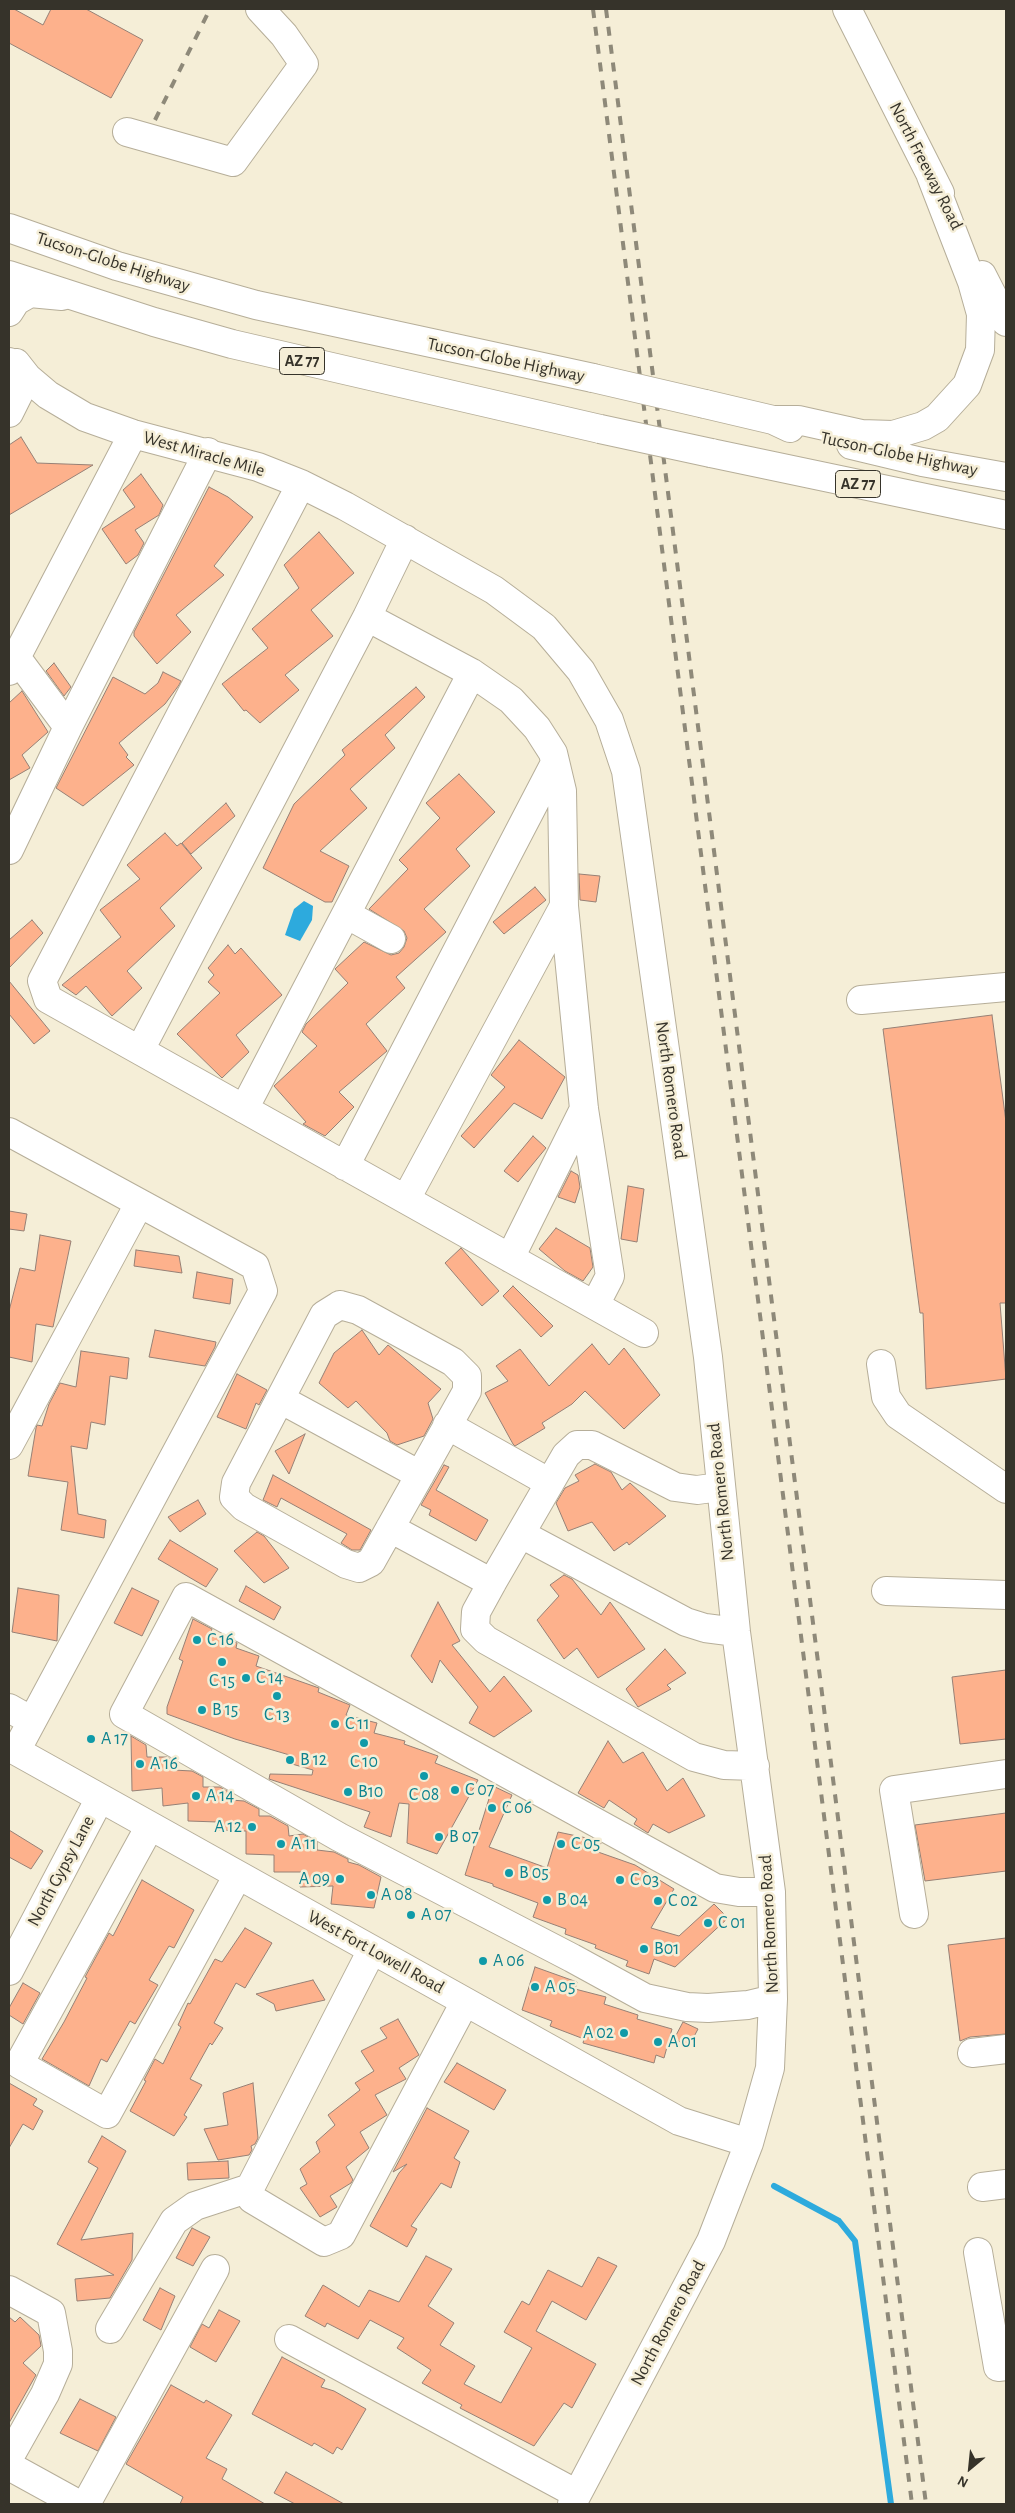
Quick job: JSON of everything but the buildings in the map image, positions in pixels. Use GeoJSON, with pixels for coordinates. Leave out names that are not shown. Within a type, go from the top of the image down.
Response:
{"type":"FeatureCollection","features":[{"type":"Feature","properties":{"kind":"main road"},"geometry":{"type":"LineString","coordinates":[[126,132],[232,162],[304,64],[284,35],[260,9]]}},
{"type":"Feature","properties":{"kind":"main road","name":"North Freeway Road"},"geometry":{"type":"LineString","coordinates":[[847,9],[1006,322]]}},
{"type":"Feature","properties":{"kind":"main road"},"geometry":{"type":"LineString","coordinates":[[773,420],[798,420],[861,434],[893,435],[923,426],[937,418],[953,403],[967,385],[980,350],[981,314],[972,282],[931,176]]}},
{"type":"Feature","properties":{"kind":"main road","name":"Tucson-Globe Highway"},"geometry":{"type":"LineString","coordinates":[[9,228],[117,266],[239,300],[593,378],[773,420],[804,433],[860,448],[922,462],[1006,477]]}},
{"type":"Feature","properties":{"kind":"main road","name":"AZ 77"},"geometry":{"type":"LineString","coordinates":[[9,275],[182,330],[274,355],[600,429],[1006,515]]}},
{"type":"Feature","properties":{"kind":"main road"},"geometry":{"type":"LineString","coordinates":[[9,312],[23,296],[37,292],[87,301]]}},
{"type":"Feature","properties":{"kind":"main road","name":"West Miracle Mile"},"geometry":{"type":"LineString","coordinates":[[9,350],[18,370],[48,395],[97,423],[258,467],[301,484],[405,539]]}},
{"type":"Feature","properties":{"kind":"main road"},"geometry":{"type":"LineString","coordinates":[[9,413],[18,370]]}},
{"type":"Feature","properties":{"kind":"main road"},"geometry":{"type":"LineString","coordinates":[[68,727],[12,664],[133,434]]}},
{"type":"Feature","properties":{"kind":"main road"},"geometry":{"type":"LineString","coordinates":[[9,850],[68,727],[208,452]]}},
{"type":"Feature","properties":{"kind":"main road"},"geometry":{"type":"LineString","coordinates":[[301,484],[42,981],[48,999],[644,1333]]}},
{"type":"Feature","properties":{"kind":"main road"},"geometry":{"type":"LineString","coordinates":[[140,1050],[367,616],[405,539]]}},
{"type":"Feature","properties":{"kind":"main road","name":"North Romero Road"},"geometry":{"type":"LineString","coordinates":[[405,539],[494,590],[544,627],[563,648],[593,690],[609,720],[620,750],[630,795],[708,1357],[736,1632],[771,1892],[773,1999],[770,2068],[749,2142],[711,2241],[574,2499]]}},
{"type":"Feature","properties":{"kind":"main road"},"geometry":{"type":"LineString","coordinates":[[367,616],[472,673],[511,700],[537,728],[553,753],[562,791],[564,906],[584,1109],[610,1276],[595,1305]]}},
{"type":"Feature","properties":{"kind":"main road"},"geometry":{"type":"LineString","coordinates":[[244,1109],[472,673]]}},
{"type":"Feature","properties":{"kind":"main road"},"geometry":{"type":"LineString","coordinates":[[345,1166],[555,763]]}},
{"type":"Feature","properties":{"kind":"main road"},"geometry":{"type":"LineString","coordinates":[[406,1200],[564,906]]}},
{"type":"Feature","properties":{"kind":"main road"},"geometry":{"type":"LineString","coordinates":[[346,914],[391,938]]}},
{"type":"Feature","properties":{"kind":"main road"},"geometry":{"type":"LineString","coordinates":[[861,1000],[1006,987]]}},
{"type":"Feature","properties":{"kind":"main road"},"geometry":{"type":"LineString","coordinates":[[510,1258],[584,1109]]}},
{"type":"Feature","properties":{"kind":"main road"},"geometry":{"type":"LineString","coordinates":[[9,1132],[255,1266],[263,1291],[32,1721],[12,1749]]}},
{"type":"Feature","properties":{"kind":"main road"},"geometry":{"type":"LineString","coordinates":[[9,1445],[139,1204]]}},
{"type":"Feature","properties":{"kind":"main road"},"geometry":{"type":"LineString","coordinates":[[340,1305],[358,1310],[453,1362],[467,1376],[466,1391],[447,1425],[370,1562],[359,1568],[346,1564],[244,1507],[234,1497],[236,1483],[324,1315],[340,1305]]}},
{"type":"Feature","properties":{"kind":"main road"},"geometry":{"type":"LineString","coordinates":[[881,1364],[886,1397],[898,1415],[1006,1490]]}},
{"type":"Feature","properties":{"kind":"main road"},"geometry":{"type":"LineString","coordinates":[[280,1399],[420,1474]]}},
{"type":"Feature","properties":{"kind":"main road"},"geometry":{"type":"LineString","coordinates":[[447,1425],[550,1483]]}},
{"type":"Feature","properties":{"kind":"main road"},"geometry":{"type":"LineString","coordinates":[[720,1487],[697,1490],[675,1487],[592,1445],[577,1445],[566,1454],[476,1612],[475,1630],[486,1640],[694,1757],[724,1765],[755,1766]]}},
{"type":"Feature","properties":{"kind":"main road"},"geometry":{"type":"LineString","coordinates":[[390,1528],[492,1583]]}},
{"type":"Feature","properties":{"kind":"main road"},"geometry":{"type":"LineString","coordinates":[[521,1534],[686,1622],[705,1628],[736,1632]]}},
{"type":"Feature","properties":{"kind":"main road"},"geometry":{"type":"LineString","coordinates":[[886,1592],[1006,1595]]}},
{"type":"Feature","properties":{"kind":"main road"},"geometry":{"type":"LineString","coordinates":[[771,1892],[739,1892],[716,1888],[186,1597],[124,1714],[339,1837],[645,1998],[687,2007],[708,2008],[748,2005],[773,1999]]}},
{"type":"Feature","properties":{"kind":"main road"},"geometry":{"type":"LineString","coordinates":[[9,1708],[32,1721]]}},
{"type":"Feature","properties":{"kind":"main road","name":"West Fort Lowell Road"},"geometry":{"type":"LineString","coordinates":[[12,1749],[680,2121],[749,2142]]}},
{"type":"Feature","properties":{"kind":"main road"},"geometry":{"type":"LineString","coordinates":[[914,1914],[894,1790],[1006,1774]]}},
{"type":"Feature","properties":{"kind":"main road","name":"North Gypsy Lane"},"geometry":{"type":"LineString","coordinates":[[9,1971],[100,1798]]}},
{"type":"Feature","properties":{"kind":"main road"},"geometry":{"type":"LineString","coordinates":[[150,1826],[19,2064],[107,2114],[238,1875]]}},
{"type":"Feature","properties":{"kind":"main road"},"geometry":{"type":"LineString","coordinates":[[372,1950],[250,2188],[252,2199],[324,2242],[341,2236],[465,2002]]}},
{"type":"Feature","properties":{"kind":"main road"},"geometry":{"type":"LineString","coordinates":[[972,2053],[1006,2049]]}},
{"type":"Feature","properties":{"kind":"main road"},"geometry":{"type":"LineString","coordinates":[[110,2330],[174,2221],[194,2206],[250,2188]]}},
{"type":"Feature","properties":{"kind":"main road"},"geometry":{"type":"LineString","coordinates":[[978,2252],[998,2367],[1006,2366]]}},
{"type":"Feature","properties":{"kind":"main road"},"geometry":{"type":"LineString","coordinates":[[86,2504],[215,2268]]}},
{"type":"Feature","properties":{"kind":"main road"},"geometry":{"type":"LineString","coordinates":[[9,2290],[51,2313],[58,2351],[58,2364],[46,2394],[9,2458]]}},
{"type":"Feature","properties":{"kind":"main road"},"geometry":{"type":"LineString","coordinates":[[289,2339],[574,2499]]}},
{"type":"Feature","properties":{"kind":"main road"},"geometry":{"type":"LineString","coordinates":[[9,2466],[78,2504]]}},
{"type":"Feature","properties":{"kind":"water"},"geometry":{"type":"Polygon","coordinates":[[[304,901],[313,906],[312,920],[300,941],[285,935],[294,909],[304,901]]]}},
{"type":"Feature","properties":{"kind":"waterway"},"geometry":{"type":"LineString","coordinates":[[774,2186],[839,2221],[855,2241],[891,2504]]}},
{"type":"Feature","properties":{"kind":"railway"},"geometry":{"type":"LineString","coordinates":[[155,120],[210,9]]}},
{"type":"Feature","properties":{"kind":"railway"},"geometry":{"type":"LineString","coordinates":[[593,9],[912,2504]]}},
{"type":"Feature","properties":{"kind":"railway"},"geometry":{"type":"LineString","coordinates":[[606,9],[926,2504]]}},
{"type":"Feature","properties":{"kind":"place","name":"C 16"},"geometry":{"type":"Point","coordinates":[197,1640]}},
{"type":"Feature","properties":{"kind":"place","name":"C 15"},"geometry":{"type":"Point","coordinates":[222,1662]}},
{"type":"Feature","properties":{"kind":"place","name":"C 14"},"geometry":{"type":"Point","coordinates":[246,1678]}},
{"type":"Feature","properties":{"kind":"place","name":"C 13"},"geometry":{"type":"Point","coordinates":[277,1696]}},
{"type":"Feature","properties":{"kind":"place","name":"B 15"},"geometry":{"type":"Point","coordinates":[202,1710]}},
{"type":"Feature","properties":{"kind":"place","name":"C 11"},"geometry":{"type":"Point","coordinates":[335,1724]}},
{"type":"Feature","properties":{"kind":"place","name":"A 17"},"geometry":{"type":"Point","coordinates":[91,1739]}},
{"type":"Feature","properties":{"kind":"place","name":"C 10"},"geometry":{"type":"Point","coordinates":[364,1743]}},
{"type":"Feature","properties":{"kind":"place","name":"B 12"},"geometry":{"type":"Point","coordinates":[290,1760]}},
{"type":"Feature","properties":{"kind":"place","name":"A 16"},"geometry":{"type":"Point","coordinates":[140,1764]}},
{"type":"Feature","properties":{"kind":"place","name":"C 08"},"geometry":{"type":"Point","coordinates":[424,1776]}},
{"type":"Feature","properties":{"kind":"place","name":"C 07"},"geometry":{"type":"Point","coordinates":[455,1790]}},
{"type":"Feature","properties":{"kind":"place","name":"B10"},"geometry":{"type":"Point","coordinates":[348,1792]}},
{"type":"Feature","properties":{"kind":"place","name":"A 14"},"geometry":{"type":"Point","coordinates":[196,1796]}},
{"type":"Feature","properties":{"kind":"place","name":"C 06"},"geometry":{"type":"Point","coordinates":[492,1808]}},
{"type":"Feature","properties":{"kind":"place","name":"A 12"},"geometry":{"type":"Point","coordinates":[252,1827]}},
{"type":"Feature","properties":{"kind":"place","name":"B 07"},"geometry":{"type":"Point","coordinates":[439,1837]}},
{"type":"Feature","properties":{"kind":"place","name":"A 11"},"geometry":{"type":"Point","coordinates":[281,1844]}},
{"type":"Feature","properties":{"kind":"place","name":"C 05"},"geometry":{"type":"Point","coordinates":[561,1844]}},
{"type":"Feature","properties":{"kind":"place","name":"B 05"},"geometry":{"type":"Point","coordinates":[509,1873]}},
{"type":"Feature","properties":{"kind":"place","name":"A 09"},"geometry":{"type":"Point","coordinates":[340,1879]}},
{"type":"Feature","properties":{"kind":"place","name":"C 03"},"geometry":{"type":"Point","coordinates":[620,1880]}},
{"type":"Feature","properties":{"kind":"place","name":"A 08"},"geometry":{"type":"Point","coordinates":[371,1895]}},
{"type":"Feature","properties":{"kind":"place","name":"B 04"},"geometry":{"type":"Point","coordinates":[547,1900]}},
{"type":"Feature","properties":{"kind":"place","name":"C 02"},"geometry":{"type":"Point","coordinates":[658,1901]}},
{"type":"Feature","properties":{"kind":"place","name":"A 07"},"geometry":{"type":"Point","coordinates":[411,1915]}},
{"type":"Feature","properties":{"kind":"place","name":"C 01"},"geometry":{"type":"Point","coordinates":[708,1923]}},
{"type":"Feature","properties":{"kind":"place","name":"B01"},"geometry":{"type":"Point","coordinates":[644,1949]}},
{"type":"Feature","properties":{"kind":"place","name":"A 06"},"geometry":{"type":"Point","coordinates":[483,1961]}},
{"type":"Feature","properties":{"kind":"place","name":"A 05"},"geometry":{"type":"Point","coordinates":[535,1987]}},
{"type":"Feature","properties":{"kind":"place","name":"A 02"},"geometry":{"type":"Point","coordinates":[624,2033]}},
{"type":"Feature","properties":{"kind":"place","name":"A 01"},"geometry":{"type":"Point","coordinates":[658,2042]}}]}
